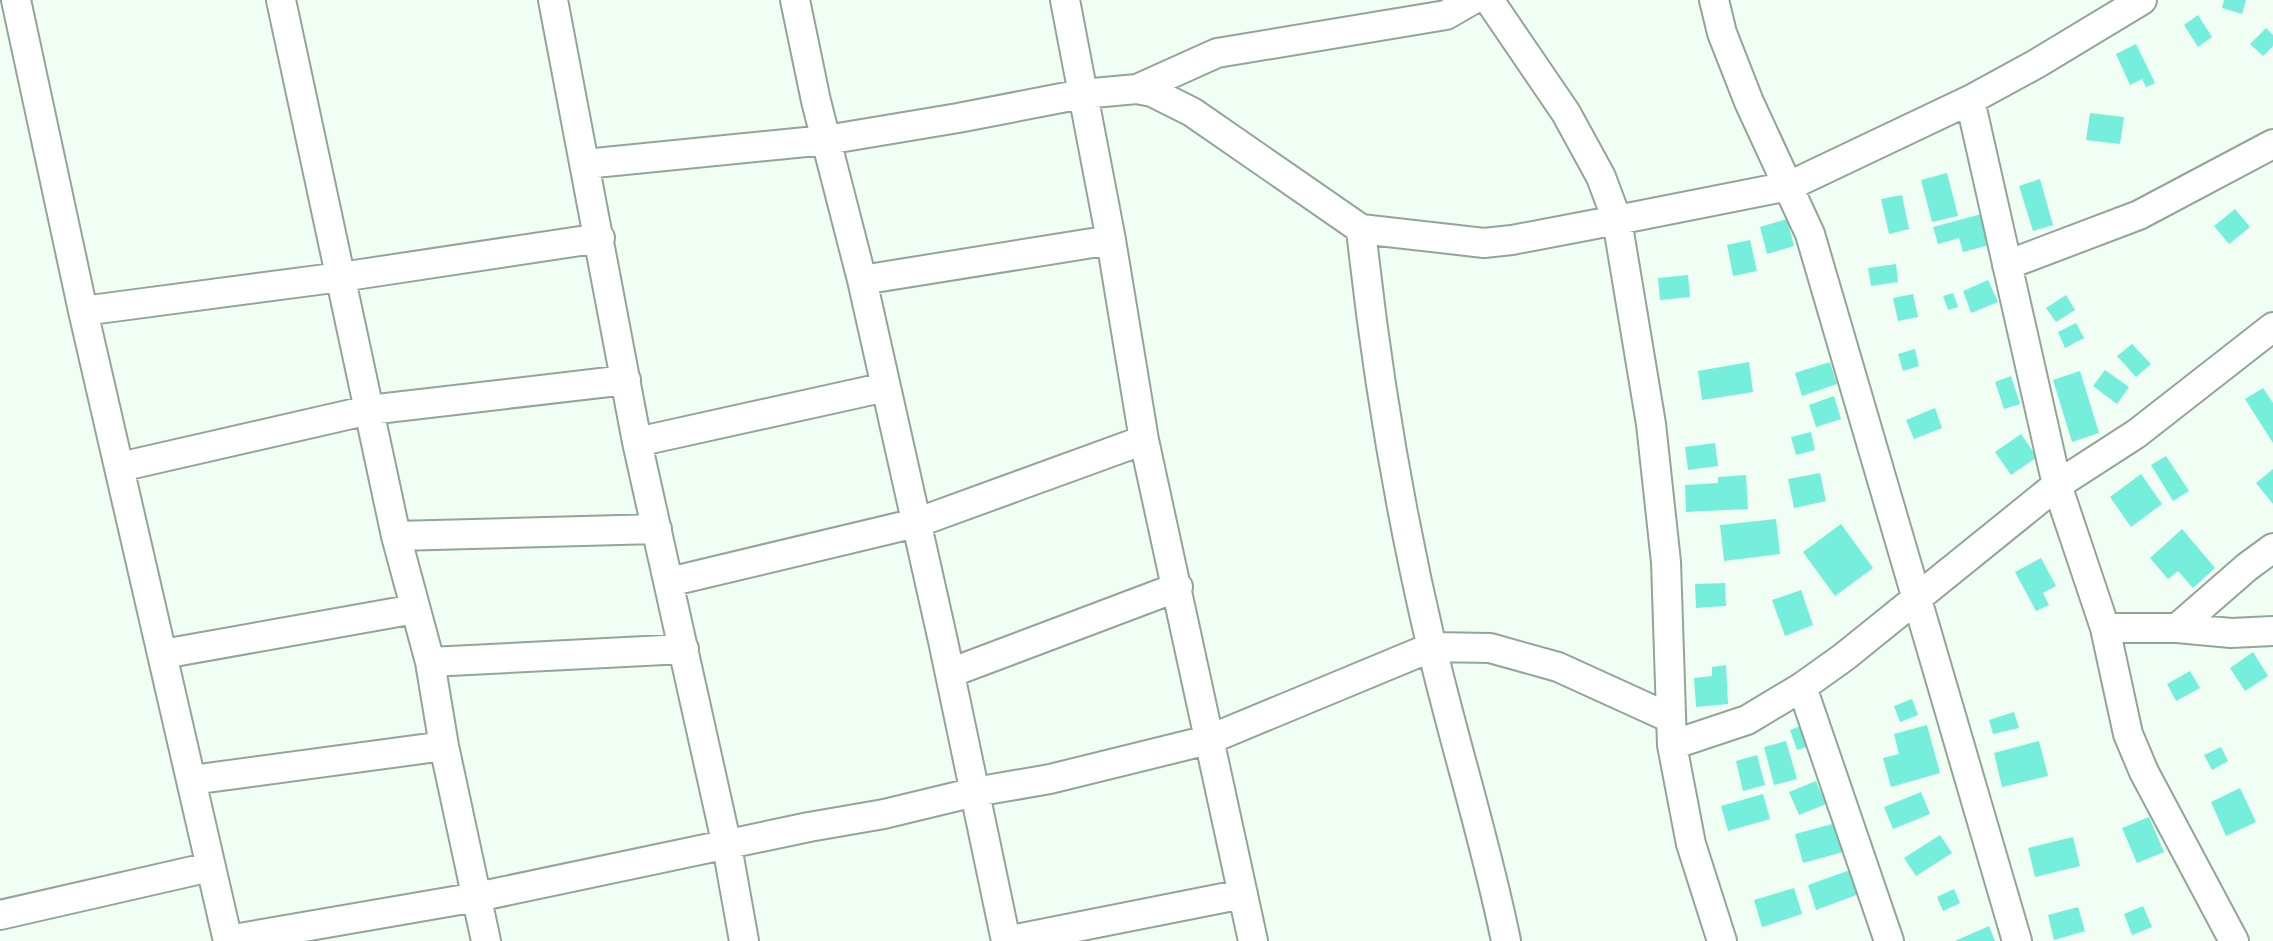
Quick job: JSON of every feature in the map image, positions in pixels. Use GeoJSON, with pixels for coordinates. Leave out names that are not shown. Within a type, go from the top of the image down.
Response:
{"type":"FeatureCollection","features":[{"type":"Feature","properties":{"kind":"street"},"geometry":{"type":"LineString","coordinates":[[16,0],[83,311],[228,940],[477,897],[809,827],[884,814],[975,792],[1050,779],[1208,740],[1432,647],[1490,648],[1558,667],[1671,732],[1747,720],[1802,687],[1844,657],[2057,485],[2136,434],[2273,327]]}},
{"type":"Feature","properties":{"kind":"street"},"geometry":{"type":"LineString","coordinates":[[281,0],[396,536],[430,662],[444,746],[486,941]]}},
{"type":"Feature","properties":{"kind":"street"},"geometry":{"type":"LineString","coordinates":[[553,0],[637,442],[727,846],[744,941]]}},
{"type":"Feature","properties":{"kind":"street"},"geometry":{"type":"LineString","coordinates":[[796,0],[950,673],[1006,941],[1243,894]]}},
{"type":"Feature","properties":{"kind":"street"},"geometry":{"type":"LineString","coordinates":[[1065,0],[1111,240],[1144,440],[1254,941]]}},
{"type":"Feature","properties":{"kind":"street"},"geometry":{"type":"LineString","coordinates":[[1137,89],[1217,53],[1447,15],[1472,0]]}},
{"type":"Feature","properties":{"kind":"street"},"geometry":{"type":"LineString","coordinates":[[1489,0],[1566,113],[1601,177],[1617,220],[1651,424],[1666,562],[1671,732],[1690,844],[1722,941]]}},
{"type":"Feature","properties":{"kind":"street"},"geometry":{"type":"LineString","coordinates":[[1714,0],[1722,33],[1749,102],[1810,234],[2017,941]]}},
{"type":"Feature","properties":{"kind":"street"},"geometry":{"type":"LineString","coordinates":[[585,164],[826,140],[1082,94],[1137,89],[1152,92],[1192,112],[1361,229],[1484,243],[1512,240],[1789,187],[1970,100],[2142,0]]}},
{"type":"Feature","properties":{"kind":"street"},"geometry":{"type":"LineString","coordinates":[[1970,100],[2057,485],[2105,628],[2128,734],[2144,772],[2234,941]]}},
{"type":"Feature","properties":{"kind":"street"},"geometry":{"type":"LineString","coordinates":[[2007,265],[2139,215],[2273,144]]}},
{"type":"Feature","properties":{"kind":"street"},"geometry":{"type":"LineString","coordinates":[[1361,229],[1372,337],[1391,456],[1432,647],[1506,941]]}},
{"type":"Feature","properties":{"kind":"street"},"geometry":{"type":"LineString","coordinates":[[83,311],[341,277],[600,238]]}},
{"type":"Feature","properties":{"kind":"street"},"geometry":{"type":"LineString","coordinates":[[862,280],[1111,240]]}},
{"type":"Feature","properties":{"kind":"street"},"geometry":{"type":"LineString","coordinates":[[120,467],[369,410],[626,380]]}},
{"type":"Feature","properties":{"kind":"street"},"geometry":{"type":"LineString","coordinates":[[637,442],[886,387]]}},
{"type":"Feature","properties":{"kind":"street"},"geometry":{"type":"LineString","coordinates":[[669,582],[916,523],[1144,440]]}},
{"type":"Feature","properties":{"kind":"street"},"geometry":{"type":"LineString","coordinates":[[396,536],[657,529]]}},
{"type":"Feature","properties":{"kind":"street"},"geometry":{"type":"LineString","coordinates":[[2177,628],[2273,548]]}},
{"type":"Feature","properties":{"kind":"street"},"geometry":{"type":"LineString","coordinates":[[950,673],[1178,587]]}},
{"type":"Feature","properties":{"kind":"street"},"geometry":{"type":"LineString","coordinates":[[163,654],[415,610]]}},
{"type":"Feature","properties":{"kind":"street"},"geometry":{"type":"LineString","coordinates":[[2105,628],[2177,628],[2231,633],[2273,631]]}},
{"type":"Feature","properties":{"kind":"street"},"geometry":{"type":"LineString","coordinates":[[430,662],[684,649]]}},
{"type":"Feature","properties":{"kind":"street"},"geometry":{"type":"LineString","coordinates":[[1802,687],[1889,941]]}},
{"type":"Feature","properties":{"kind":"street"},"geometry":{"type":"LineString","coordinates":[[192,780],[444,746]]}},
{"type":"Feature","properties":{"kind":"street"},"geometry":{"type":"LineString","coordinates":[[0,915],[210,867]]}},
{"type":"Feature","properties":{"kind":"building"},"geometry":{"type":"Polygon","coordinates":[[[2224,0],[2246,0],[2242,14],[2222,8],[2224,0]]]}},
{"type":"Feature","properties":{"kind":"building"},"geometry":{"type":"Polygon","coordinates":[[[2198,15],[2212,37],[2198,47],[2184,25],[2198,15]]]}},
{"type":"Feature","properties":{"kind":"building"},"geometry":{"type":"Polygon","coordinates":[[[2266,28],[2273,35],[2273,46],[2263,56],[2250,44],[2266,28]]]}},
{"type":"Feature","properties":{"kind":"building"},"geometry":{"type":"Polygon","coordinates":[[[2136,44],[2155,83],[2146,87],[2142,79],[2130,85],[2116,54],[2136,44]]]}},
{"type":"Feature","properties":{"kind":"building"},"geometry":{"type":"Polygon","coordinates":[[[2090,113],[2124,117],[2120,144],[2086,140],[2090,113]]]}},
{"type":"Feature","properties":{"kind":"building"},"geometry":{"type":"Polygon","coordinates":[[[1947,173],[1958,216],[1932,222],[1921,180],[1947,173]]]}},
{"type":"Feature","properties":{"kind":"building"},"geometry":{"type":"Polygon","coordinates":[[[2040,179],[2053,225],[2033,231],[2019,186],[2040,179]]]}},
{"type":"Feature","properties":{"kind":"building"},"geometry":{"type":"Polygon","coordinates":[[[1902,195],[1909,229],[1889,234],[1881,199],[1902,195]]]}},
{"type":"Feature","properties":{"kind":"building"},"geometry":{"type":"Polygon","coordinates":[[[2235,209],[2250,227],[2229,244],[2214,226],[2235,209]]]}},
{"type":"Feature","properties":{"kind":"building"},"geometry":{"type":"Polygon","coordinates":[[[1985,213],[1993,244],[1963,252],[1959,238],[1938,244],[1933,227],[1985,213]]]}},
{"type":"Feature","properties":{"kind":"building"},"geometry":{"type":"Polygon","coordinates":[[[1787,219],[1794,246],[1767,254],[1760,227],[1787,219]]]}},
{"type":"Feature","properties":{"kind":"building"},"geometry":{"type":"Polygon","coordinates":[[[1750,240],[1757,271],[1733,276],[1727,245],[1750,240]]]}},
{"type":"Feature","properties":{"kind":"building"},"geometry":{"type":"Polygon","coordinates":[[[1896,264],[1898,282],[1871,286],[1868,268],[1896,264]]]}},
{"type":"Feature","properties":{"kind":"building"},"geometry":{"type":"Polygon","coordinates":[[[1688,275],[1690,297],[1660,300],[1658,278],[1688,275]]]}},
{"type":"Feature","properties":{"kind":"building"},"geometry":{"type":"Polygon","coordinates":[[[1988,280],[1998,302],[1971,313],[1963,291],[1988,280]]]}},
{"type":"Feature","properties":{"kind":"building"},"geometry":{"type":"Polygon","coordinates":[[[1953,293],[1958,307],[1948,310],[1943,296],[1953,293]]]}},
{"type":"Feature","properties":{"kind":"building"},"geometry":{"type":"Polygon","coordinates":[[[1913,294],[1918,317],[1898,321],[1893,298],[1913,294]]]}},
{"type":"Feature","properties":{"kind":"building"},"geometry":{"type":"Polygon","coordinates":[[[2066,295],[2075,310],[2056,322],[2046,308],[2066,295]]]}},
{"type":"Feature","properties":{"kind":"building"},"geometry":{"type":"Polygon","coordinates":[[[2076,323],[2084,338],[2065,348],[2058,332],[2076,323]]]}},
{"type":"Feature","properties":{"kind":"building"},"geometry":{"type":"Polygon","coordinates":[[[2132,344],[2151,364],[2136,377],[2117,356],[2132,344]]]}},
{"type":"Feature","properties":{"kind":"building"},"geometry":{"type":"Polygon","coordinates":[[[1915,349],[1919,366],[1903,371],[1898,354],[1915,349]]]}},
{"type":"Feature","properties":{"kind":"building"},"geometry":{"type":"Polygon","coordinates":[[[1749,362],[1753,392],[1702,400],[1698,371],[1749,362]]]}},
{"type":"Feature","properties":{"kind":"building"},"geometry":{"type":"Polygon","coordinates":[[[1830,362],[1837,384],[1802,396],[1795,373],[1830,362]]]}},
{"type":"Feature","properties":{"kind":"building"},"geometry":{"type":"Polygon","coordinates":[[[2105,370],[2129,387],[2117,404],[2093,386],[2105,370]]]}},
{"type":"Feature","properties":{"kind":"building"},"geometry":{"type":"Polygon","coordinates":[[[2080,371],[2099,433],[2072,442],[2053,380],[2080,371]]]}},
{"type":"Feature","properties":{"kind":"building"},"geometry":{"type":"Polygon","coordinates":[[[2011,376],[2020,404],[2004,409],[1995,382],[2011,376]]]}},
{"type":"Feature","properties":{"kind":"building"},"geometry":{"type":"Polygon","coordinates":[[[2263,388],[2273,403],[2273,443],[2245,399],[2263,388]]]}},
{"type":"Feature","properties":{"kind":"building"},"geometry":{"type":"Polygon","coordinates":[[[1834,396],[1841,419],[1816,427],[1809,405],[1834,396]]]}},
{"type":"Feature","properties":{"kind":"building"},"geometry":{"type":"Polygon","coordinates":[[[1935,408],[1942,428],[1914,439],[1906,420],[1935,408]]]}},
{"type":"Feature","properties":{"kind":"building"},"geometry":{"type":"Polygon","coordinates":[[[1811,432],[1815,450],[1796,455],[1791,437],[1811,432]]]}},
{"type":"Feature","properties":{"kind":"building"},"geometry":{"type":"Polygon","coordinates":[[[2021,434],[2037,457],[2011,475],[1995,452],[2021,434]]]}},
{"type":"Feature","properties":{"kind":"building"},"geometry":{"type":"Polygon","coordinates":[[[1715,443],[1718,466],[1688,470],[1685,447],[1715,443]]]}},
{"type":"Feature","properties":{"kind":"building"},"geometry":{"type":"Polygon","coordinates":[[[2166,456],[2189,491],[2173,501],[2151,465],[2166,456]]]}},
{"type":"Feature","properties":{"kind":"building"},"geometry":{"type":"Polygon","coordinates":[[[2273,469],[2273,504],[2256,483],[2273,469]]]}},
{"type":"Feature","properties":{"kind":"building"},"geometry":{"type":"Polygon","coordinates":[[[1820,473],[1826,501],[1794,508],[1788,479],[1820,473]]]}},
{"type":"Feature","properties":{"kind":"building"},"geometry":{"type":"Polygon","coordinates":[[[2141,474],[2162,504],[2131,527],[2110,497],[2141,474]]]}},
{"type":"Feature","properties":{"kind":"building"},"geometry":{"type":"Polygon","coordinates":[[[1746,475],[1748,509],[1686,512],[1685,485],[1718,483],[1718,477],[1746,475]]]}},
{"type":"Feature","properties":{"kind":"building"},"geometry":{"type":"Polygon","coordinates":[[[1776,519],[1780,554],[1724,561],[1720,525],[1776,519]]]}},
{"type":"Feature","properties":{"kind":"building"},"geometry":{"type":"Polygon","coordinates":[[[1841,524],[1873,568],[1835,596],[1803,552],[1841,524]]]}},
{"type":"Feature","properties":{"kind":"building"},"geometry":{"type":"Polygon","coordinates":[[[2182,529],[2215,568],[2193,588],[2178,571],[2168,579],[2150,558],[2182,529]]]}},
{"type":"Feature","properties":{"kind":"building"},"geometry":{"type":"Polygon","coordinates":[[[2041,558],[2056,586],[2043,593],[2049,605],[2036,611],[2015,572],[2041,558]]]}},
{"type":"Feature","properties":{"kind":"building"},"geometry":{"type":"Polygon","coordinates":[[[1725,583],[1726,606],[1696,608],[1695,584],[1725,583]]]}},
{"type":"Feature","properties":{"kind":"building"},"geometry":{"type":"Polygon","coordinates":[[[1801,590],[1813,625],[1785,636],[1772,600],[1801,590]]]}},
{"type":"Feature","properties":{"kind":"building"},"geometry":{"type":"Polygon","coordinates":[[[2253,652],[2268,676],[2245,691],[2230,668],[2253,652]]]}},
{"type":"Feature","properties":{"kind":"building"},"geometry":{"type":"Polygon","coordinates":[[[1726,665],[1728,704],[1696,707],[1694,678],[1712,676],[1712,667],[1726,665]]]}},
{"type":"Feature","properties":{"kind":"building"},"geometry":{"type":"Polygon","coordinates":[[[2190,671],[2200,688],[2176,701],[2167,684],[2190,671]]]}},
{"type":"Feature","properties":{"kind":"building"},"geometry":{"type":"Polygon","coordinates":[[[1912,699],[1918,715],[1900,722],[1894,706],[1912,699]]]}},
{"type":"Feature","properties":{"kind":"building"},"geometry":{"type":"Polygon","coordinates":[[[2014,712],[2019,728],[1993,734],[1989,720],[2014,712]]]}},
{"type":"Feature","properties":{"kind":"building"},"geometry":{"type":"Polygon","coordinates":[[[1803,725],[1810,746],[1797,750],[1790,730],[1803,725]]]}},
{"type":"Feature","properties":{"kind":"building"},"geometry":{"type":"Polygon","coordinates":[[[1927,725],[1940,773],[1891,787],[1883,758],[1899,754],[1894,734],[1927,725]]]}},
{"type":"Feature","properties":{"kind":"building"},"geometry":{"type":"Polygon","coordinates":[[[1786,741],[1797,779],[1774,785],[1764,747],[1786,741]]]}},
{"type":"Feature","properties":{"kind":"building"},"geometry":{"type":"Polygon","coordinates":[[[2039,741],[2048,776],[2002,787],[1994,753],[2039,741]]]}},
{"type":"Feature","properties":{"kind":"building"},"geometry":{"type":"Polygon","coordinates":[[[2221,747],[2228,761],[2212,770],[2204,755],[2221,747]]]}},
{"type":"Feature","properties":{"kind":"building"},"geometry":{"type":"Polygon","coordinates":[[[1757,755],[1765,785],[1743,791],[1736,761],[1757,755]]]}},
{"type":"Feature","properties":{"kind":"building"},"geometry":{"type":"Polygon","coordinates":[[[1816,781],[1826,804],[1799,815],[1789,792],[1816,781]]]}},
{"type":"Feature","properties":{"kind":"building"},"geometry":{"type":"Polygon","coordinates":[[[2240,788],[2256,822],[2226,836],[2211,802],[2240,788]]]}},
{"type":"Feature","properties":{"kind":"building"},"geometry":{"type":"Polygon","coordinates":[[[1921,792],[1930,814],[1893,829],[1884,807],[1921,792]]]}},
{"type":"Feature","properties":{"kind":"building"},"geometry":{"type":"Polygon","coordinates":[[[1763,794],[1770,819],[1728,831],[1721,806],[1763,794]]]}},
{"type":"Feature","properties":{"kind":"building"},"geometry":{"type":"Polygon","coordinates":[[[2149,817],[2164,852],[2137,863],[2122,828],[2149,817]]]}},
{"type":"Feature","properties":{"kind":"building"},"geometry":{"type":"Polygon","coordinates":[[[1836,823],[1843,852],[1803,863],[1795,834],[1836,823]]]}},
{"type":"Feature","properties":{"kind":"building"},"geometry":{"type":"Polygon","coordinates":[[[1940,835],[1952,853],[1916,876],[1904,858],[1940,835]]]}},
{"type":"Feature","properties":{"kind":"building"},"geometry":{"type":"Polygon","coordinates":[[[2073,837],[2080,866],[2035,877],[2028,848],[2073,837]]]}},
{"type":"Feature","properties":{"kind":"building"},"geometry":{"type":"Polygon","coordinates":[[[1850,870],[1859,894],[1816,910],[1808,885],[1850,870]]]}},
{"type":"Feature","properties":{"kind":"building"},"geometry":{"type":"Polygon","coordinates":[[[1794,888],[1802,914],[1762,927],[1754,900],[1794,888]]]}},
{"type":"Feature","properties":{"kind":"building"},"geometry":{"type":"Polygon","coordinates":[[[1954,889],[1960,903],[1943,911],[1937,897],[1954,889]]]}},
{"type":"Feature","properties":{"kind":"building"},"geometry":{"type":"Polygon","coordinates":[[[2143,906],[2152,927],[2132,935],[2124,914],[2143,906]]]}},
{"type":"Feature","properties":{"kind":"building"},"geometry":{"type":"Polygon","coordinates":[[[2078,907],[2085,931],[2054,940],[2048,915],[2078,907]]]}},
{"type":"Feature","properties":{"kind":"building"},"geometry":{"type":"Polygon","coordinates":[[[1989,926],[1995,941],[1955,941],[1989,926]]]}}]}
